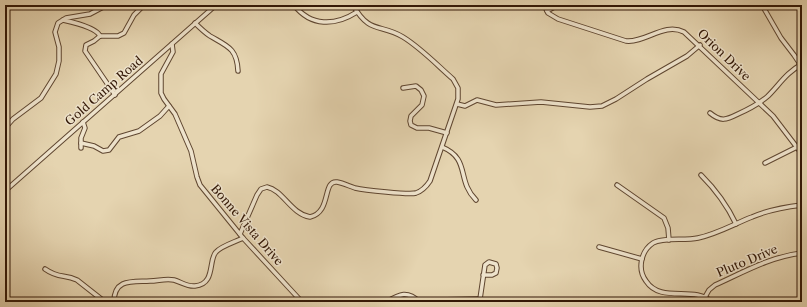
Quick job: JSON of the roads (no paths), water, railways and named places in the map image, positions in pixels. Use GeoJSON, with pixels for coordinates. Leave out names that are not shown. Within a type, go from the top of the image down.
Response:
{"type":"FeatureCollection","features":[{"type":"Feature","properties":{"kind":"street"},"geometry":{"type":"LineString","coordinates":[[5,128],[9,122],[42,98],[56,74],[59,61],[59,47],[55,29],[58,23],[62,19],[90,14],[108,5]]}},
{"type":"Feature","properties":{"kind":"street","name":"Gold Camp Road"},"geometry":{"type":"LineString","coordinates":[[5,191],[216,5]]}},
{"type":"Feature","properties":{"kind":"street"},"geometry":{"type":"LineString","coordinates":[[294,5],[301,13],[311,19],[327,22],[342,20],[357,12]]}},
{"type":"Feature","properties":{"kind":"street"},"geometry":{"type":"LineString","coordinates":[[240,234],[259,191],[267,187],[273,189],[288,204],[299,212],[310,217],[316,215],[321,210],[326,201],[329,186],[334,182],[361,189],[408,194],[416,193],[430,182],[457,104],[457,85],[453,79],[404,38],[394,32],[371,26],[364,21],[353,5]]}},
{"type":"Feature","properties":{"kind":"street"},"geometry":{"type":"LineString","coordinates":[[544,5],[547,11],[558,5]]}},
{"type":"Feature","properties":{"kind":"street"},"geometry":{"type":"LineString","coordinates":[[710,113],[718,118],[728,119],[760,103],[772,92],[785,76],[802,66],[781,38],[762,5]]}},
{"type":"Feature","properties":{"kind":"street"},"geometry":{"type":"LineString","coordinates":[[115,95],[85,51],[86,45],[100,36],[118,36],[124,34],[134,15],[143,6]]}},
{"type":"Feature","properties":{"kind":"street","name":"Orion Drive"},"geometry":{"type":"LineString","coordinates":[[547,11],[558,19],[622,41],[630,42],[668,29],[676,29],[687,34],[773,116],[802,154]]}},
{"type":"Feature","properties":{"kind":"street"},"geometry":{"type":"LineString","coordinates":[[62,19],[94,30],[100,36]]}},
{"type":"Feature","properties":{"kind":"street"},"geometry":{"type":"LineString","coordinates":[[195,23],[205,33],[233,50],[238,60],[238,71]]}},
{"type":"Feature","properties":{"kind":"street","name":"Bonne Vista Drive"},"geometry":{"type":"LineString","coordinates":[[172,44],[173,52],[162,71],[160,82],[162,96],[175,114],[191,152],[200,185],[243,238],[302,302]]}},
{"type":"Feature","properties":{"kind":"street"},"geometry":{"type":"LineString","coordinates":[[457,104],[465,106],[477,100],[491,105],[541,102],[590,107],[607,104],[616,100],[647,79],[687,56],[700,46]]}},
{"type":"Feature","properties":{"kind":"street"},"geometry":{"type":"LineString","coordinates":[[403,88],[416,86],[421,90],[424,96],[422,105],[411,116],[411,125],[417,128],[428,128],[447,133]]}},
{"type":"Feature","properties":{"kind":"street"},"geometry":{"type":"LineString","coordinates":[[80,143],[94,146],[103,151],[109,150],[120,137],[139,131],[160,116],[169,106]]}},
{"type":"Feature","properties":{"kind":"street"},"geometry":{"type":"LineString","coordinates":[[81,148],[81,134],[85,128],[83,122]]}},
{"type":"Feature","properties":{"kind":"street"},"geometry":{"type":"LineString","coordinates":[[442,147],[453,152],[458,157],[462,165],[466,186],[476,200]]}},
{"type":"Feature","properties":{"kind":"street"},"geometry":{"type":"LineString","coordinates":[[765,163],[797,147]]}},
{"type":"Feature","properties":{"kind":"street"},"geometry":{"type":"LineString","coordinates":[[701,175],[721,197],[736,224]]}},
{"type":"Feature","properties":{"kind":"street"},"geometry":{"type":"LineString","coordinates":[[617,185],[661,215],[667,224],[669,240]]}},
{"type":"Feature","properties":{"kind":"street"},"geometry":{"type":"LineString","coordinates":[[712,302],[705,297],[697,295],[664,293],[655,290],[648,284],[643,277],[641,268],[642,259],[652,244],[659,241],[698,238],[713,234],[757,214],[772,210],[802,206]]}},
{"type":"Feature","properties":{"kind":"street"},"geometry":{"type":"LineString","coordinates":[[114,302],[114,297],[118,288],[128,281],[168,279],[193,286],[200,284],[209,276],[216,252],[243,238]]}},
{"type":"Feature","properties":{"kind":"street"},"geometry":{"type":"LineString","coordinates":[[599,247],[642,259]]}},
{"type":"Feature","properties":{"kind":"street","name":"Pluto Drive"},"geometry":{"type":"LineString","coordinates":[[705,297],[709,290],[715,285],[764,262],[782,256],[802,253]]}},
{"type":"Feature","properties":{"kind":"street"},"geometry":{"type":"LineString","coordinates":[[480,299],[483,275],[485,266],[492,262],[496,264],[496,273],[492,275],[483,275]]}},
{"type":"Feature","properties":{"kind":"street"},"geometry":{"type":"LineString","coordinates":[[45,269],[54,275],[69,277],[77,280],[105,302]]}},
{"type":"Feature","properties":{"kind":"street"},"geometry":{"type":"LineString","coordinates":[[386,302],[399,295],[406,294],[412,296],[420,302]]}},
{"type":"Feature","properties":{"kind":"street"},"geometry":{"type":"LineString","coordinates":[[429,302],[436,300],[480,299],[486,302]]}},
{"type":"Feature","properties":{"kind":"street"},"geometry":{"type":"LineString","coordinates":[[792,302],[802,301]]}},
{"type":"Feature","properties":{"kind":"street"},"geometry":{"type":"LineString","coordinates":[[553,302],[558,302]]}}]}
